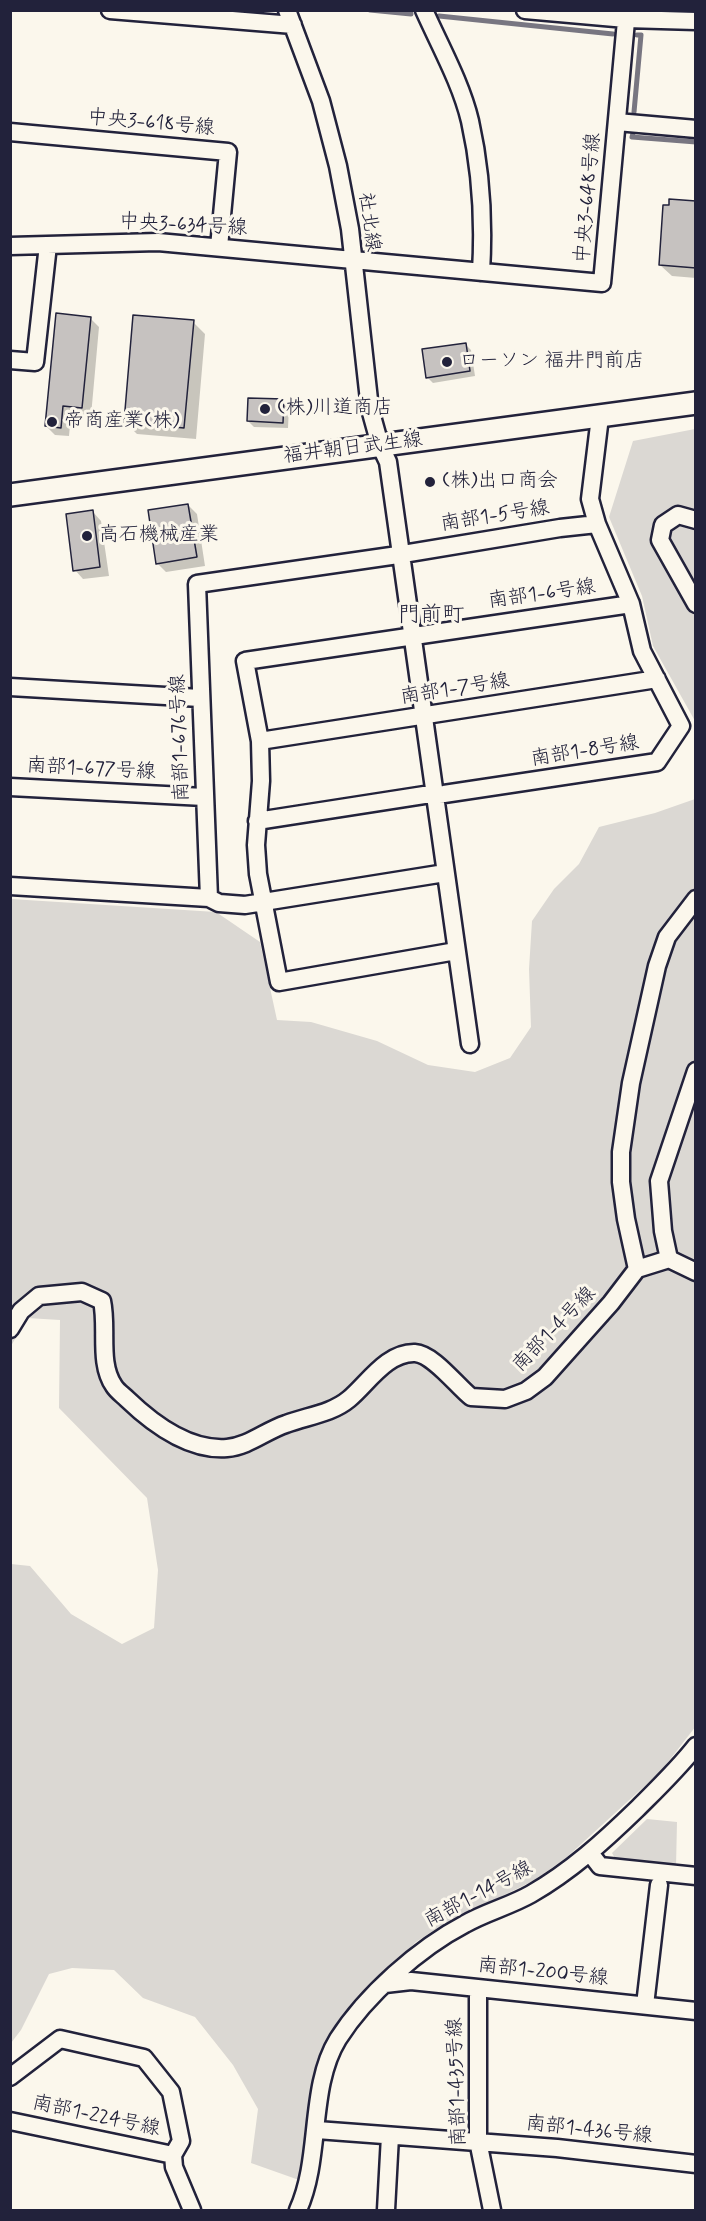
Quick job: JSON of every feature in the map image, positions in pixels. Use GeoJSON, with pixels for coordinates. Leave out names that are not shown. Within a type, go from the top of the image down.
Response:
{"type":"FeatureCollection","features":[{"type":"Feature","properties":{"kind":"main road","name":"福井朝日武生線"},"geometry":{"type":"LineString","coordinates":[[10,495],[696,403]]}},
{"type":"Feature","properties":{"kind":"street"},"geometry":{"type":"LineString","coordinates":[[110,10],[290,18]]}},
{"type":"Feature","properties":{"kind":"street"},"geometry":{"type":"LineString","coordinates":[[424,10],[458,85],[470,119],[477,158],[481,205],[481,272]]}},
{"type":"Feature","properties":{"kind":"street"},"geometry":{"type":"LineString","coordinates":[[525,10],[696,21]]}},
{"type":"Feature","properties":{"kind":"street","name":"中央3-648号線"},"geometry":{"type":"LineString","coordinates":[[352,260],[602,283],[627,15]]}},
{"type":"Feature","properties":{"kind":"street","name":"社北線"},"geometry":{"type":"LineString","coordinates":[[290,18],[321,101],[344,192],[370,409],[380,445],[388,462],[470,1044]]}},
{"type":"Feature","properties":{"kind":"street"},"geometry":{"type":"LineString","coordinates":[[617,122],[696,129]]}},
{"type":"Feature","properties":{"kind":"street","name":"中央3-618号線"},"geometry":{"type":"LineString","coordinates":[[10,132],[228,152],[219,247]]}},
{"type":"Feature","properties":{"kind":"street","name":"中央3-634号線"},"geometry":{"type":"LineString","coordinates":[[10,246],[158,243],[352,260]]}},
{"type":"Feature","properties":{"kind":"street"},"geometry":{"type":"LineString","coordinates":[[10,360],[35,362],[48,245]]}},
{"type":"Feature","properties":{"kind":"street","name":"南部1-8号線"},"geometry":{"type":"LineString","coordinates":[[257,821],[657,762],[681,726],[642,651],[631,604],[597,525],[590,499],[600,417]]}},
{"type":"Feature","properties":{"kind":"street"},"geometry":{"type":"LineString","coordinates":[[696,520],[678,515],[663,525],[660,540],[696,604]]}},
{"type":"Feature","properties":{"kind":"street","name":"南部1-5号線"},"geometry":{"type":"LineString","coordinates":[[401,554],[560,528],[597,525]]}},
{"type":"Feature","properties":{"kind":"street","name":"南部1-676号線"},"geometry":{"type":"LineString","coordinates":[[208,898],[197,584],[401,554]]}},
{"type":"Feature","properties":{"kind":"street","name":"南部1-6号線"},"geometry":{"type":"LineString","coordinates":[[260,741],[245,660],[631,604]]}},
{"type":"Feature","properties":{"kind":"street","name":"南部1-7号線"},"geometry":{"type":"LineString","coordinates":[[260,741],[657,680]]}},
{"type":"Feature","properties":{"kind":"street"},"geometry":{"type":"LineString","coordinates":[[10,687],[200,698]]}},
{"type":"Feature","properties":{"kind":"street"},"geometry":{"type":"LineString","coordinates":[[260,741],[261,781],[256,845],[258,874],[279,982],[456,951]]}},
{"type":"Feature","properties":{"kind":"street","name":"南部1-677号線"},"geometry":{"type":"LineString","coordinates":[[10,786],[204,797]]}},
{"type":"Feature","properties":{"kind":"street"},"geometry":{"type":"LineString","coordinates":[[10,886],[208,898],[219,903],[246,905],[445,873]]}},
{"type":"Feature","properties":{"kind":"street"},"geometry":{"type":"LineString","coordinates":[[696,899],[664,946],[648,1002],[631,1083],[621,1152],[621,1182],[626,1219],[637,1269],[669,1259],[696,1272]]}},
{"type":"Feature","properties":{"kind":"street"},"geometry":{"type":"LineString","coordinates":[[669,1259],[663,1231],[659,1181],[696,1071]]}},
{"type":"Feature","properties":{"kind":"street","name":"南部1-4号線"},"geometry":{"type":"LineString","coordinates":[[10,1329],[21,1311],[39,1296],[82,1292],[102,1301],[105,1315],[106,1366],[114,1386],[141,1413],[172,1434],[206,1447],[228,1448],[253,1441],[281,1425],[322,1414],[348,1400],[387,1363],[406,1353],[418,1353],[433,1361],[471,1397],[505,1399],[526,1391],[545,1377],[574,1346],[637,1269]]}},
{"type":"Feature","properties":{"kind":"street","name":"南部1-14号線"},"geometry":{"type":"LineString","coordinates":[[298,2211],[306,2185],[317,2130],[322,2079],[327,2062],[338,2040],[358,2013],[410,1960],[430,1944],[466,1923],[529,1895],[590,1853],[693,1755]]}},
{"type":"Feature","properties":{"kind":"street"},"geometry":{"type":"LineString","coordinates":[[590,1853],[600,1866],[696,1876]]}},
{"type":"Feature","properties":{"kind":"street"},"geometry":{"type":"LineString","coordinates":[[645,2004],[659,1885]]}},
{"type":"Feature","properties":{"kind":"street","name":"南部1-200号線"},"geometry":{"type":"LineString","coordinates":[[385,1984],[411,1982],[645,2004],[696,2011]]}},
{"type":"Feature","properties":{"kind":"street","name":"南部1-435号線"},"geometry":{"type":"LineString","coordinates":[[478,1988],[478,2141],[492,2211]]}},
{"type":"Feature","properties":{"kind":"street"},"geometry":{"type":"LineString","coordinates":[[10,2077],[60,2039],[144,2058],[171,2092],[181,2141],[173,2155],[174,2167],[192,2211]]}},
{"type":"Feature","properties":{"kind":"street","name":"南部1-224号線"},"geometry":{"type":"LineString","coordinates":[[10,2121],[173,2155]]}},
{"type":"Feature","properties":{"kind":"street","name":"南部1-436号線"},"geometry":{"type":"LineString","coordinates":[[317,2130],[478,2141],[696,2164]]}},
{"type":"Feature","properties":{"kind":"street"},"geometry":{"type":"LineString","coordinates":[[386,2211],[390,2136]]}},
{"type":"Feature","properties":{"kind":"shaded area"},"geometry":{"type":"Polygon","coordinates":[[[695,429],[695,721],[653,646],[642,596],[609,517],[633,441],[695,429]]]}},
{"type":"Feature","properties":{"kind":"shaded area"},"geometry":{"type":"Polygon","coordinates":[[[695,799],[696,1726],[661,1771],[567,1857],[535,1880],[439,1927],[416,1942],[358,2000],[340,2021],[322,2051],[315,2073],[307,2146],[299,2180],[251,2163],[258,2109],[233,2065],[195,2017],[143,1998],[114,1970],[72,1968],[49,1974],[21,2030],[11,2043],[11,1564],[30,1566],[71,1614],[122,1644],[154,1628],[158,1570],[147,1498],[59,1408],[60,1320],[27,1318],[11,1346],[11,899],[216,912],[260,942],[277,1020],[311,1022],[377,1041],[428,1065],[475,1072],[510,1058],[531,1027],[529,969],[532,921],[554,889],[579,864],[599,827],[655,813],[695,799]]]}},
{"type":"Feature","properties":{"kind":"shaded area"},"geometry":{"type":"Polygon","coordinates":[[[647,1819],[677,1822],[676,1867],[616,1860],[612,1853],[647,1819]]]}},
{"type":"Feature","properties":{"kind":"building"},"geometry":{"type":"Polygon","coordinates":[[[669,199],[696,201],[696,268],[659,265],[663,205],[669,205],[669,199]]]}},
{"type":"Feature","properties":{"kind":"building"},"geometry":{"type":"Polygon","coordinates":[[[56,313],[91,317],[82,408],[63,406],[61,428],[45,426],[56,313]]]}},
{"type":"Feature","properties":{"kind":"building"},"geometry":{"type":"Polygon","coordinates":[[[133,315],[194,320],[184,428],[124,422],[133,315]]]}},
{"type":"Feature","properties":{"kind":"building"},"geometry":{"type":"Polygon","coordinates":[[[466,343],[470,371],[426,378],[422,349],[466,343]]]}},
{"type":"Feature","properties":{"kind":"building"},"geometry":{"type":"Polygon","coordinates":[[[248,398],[284,399],[283,423],[247,421],[248,398]]]}},
{"type":"Feature","properties":{"kind":"building"},"geometry":{"type":"Polygon","coordinates":[[[188,504],[197,557],[156,564],[148,510],[188,504]]]}},
{"type":"Feature","properties":{"kind":"building"},"geometry":{"type":"Polygon","coordinates":[[[93,510],[100,567],[73,571],[66,514],[93,510]]]}},
{"type":"Feature","properties":{"kind":"waterway"},"geometry":{"type":"LineString","coordinates":[[370,10],[411,14]]}},
{"type":"Feature","properties":{"kind":"waterway"},"geometry":{"type":"LineString","coordinates":[[439,16],[613,34]]}},
{"type":"Feature","properties":{"kind":"waterway"},"geometry":{"type":"LineString","coordinates":[[634,112],[641,35],[637,35]]}},
{"type":"Feature","properties":{"kind":"waterway"},"geometry":{"type":"LineString","coordinates":[[633,133],[632,137],[696,142]]}},
{"type":"Feature","properties":{"kind":"place","name":"ローソン 福井門前店"},"geometry":{"type":"Point","coordinates":[447,362]}},
{"type":"Feature","properties":{"kind":"place","name":"(株)川道商店"},"geometry":{"type":"Point","coordinates":[265,409]}},
{"type":"Feature","properties":{"kind":"place","name":"帝商産業(株)"},"geometry":{"type":"Point","coordinates":[52,422]}},
{"type":"Feature","properties":{"kind":"place","name":"(株)出口商会"},"geometry":{"type":"Point","coordinates":[430,482]}},
{"type":"Feature","properties":{"kind":"place","name":"高石機械産業"},"geometry":{"type":"Point","coordinates":[87,536]}},
{"type":"Feature","properties":{"kind":"district","name":"門前町"},"geometry":{"type":"Point","coordinates":[431,616]}}]}
